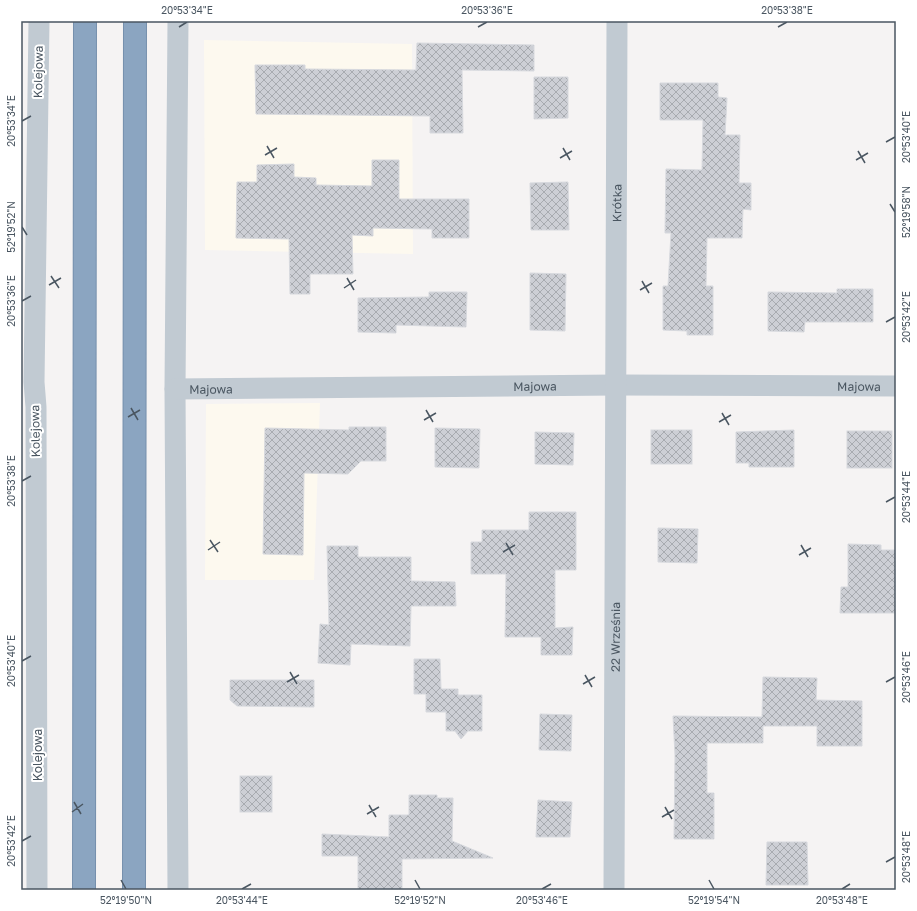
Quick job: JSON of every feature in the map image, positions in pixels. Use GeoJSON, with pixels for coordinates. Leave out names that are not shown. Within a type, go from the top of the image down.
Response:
{"type":"FeatureCollection","features":[{"type":"Feature","properties":{"kind":"highway"},"geometry":{"type":"LineString","coordinates":[[84,890],[85,21]]}},
{"type":"Feature","properties":{"kind":"highway"},"geometry":{"type":"LineString","coordinates":[[134,890],[135,21]]}},
{"type":"Feature","properties":{"kind":"street","name":"Kolejowa"},"geometry":{"type":"LineString","coordinates":[[37,890],[28,382],[38,21]]}},
{"type":"Feature","properties":{"kind":"street"},"geometry":{"type":"LineString","coordinates":[[178,21],[175,389],[178,890]]}},
{"type":"Feature","properties":{"kind":"street","name":"Krótka"},"geometry":{"type":"LineString","coordinates":[[616,21],[616,385]]}},
{"type":"Feature","properties":{"kind":"street","name":"Majowa"},"geometry":{"type":"LineString","coordinates":[[175,389],[616,385],[896,386]]}},
{"type":"Feature","properties":{"kind":"street","name":"22 Września"},"geometry":{"type":"LineString","coordinates":[[614,890],[616,385]]}},
{"type":"Feature","properties":{"kind":"shaded area"},"geometry":{"type":"Polygon","coordinates":[[[204,40],[412,44],[413,254],[205,250],[204,40]]]}},
{"type":"Feature","properties":{"kind":"shaded area"},"geometry":{"type":"Polygon","coordinates":[[[320,403],[314,580],[205,580],[206,404],[320,403]]]}},
{"type":"Feature","properties":{"kind":"building"},"geometry":{"type":"Polygon","coordinates":[[[417,43],[534,45],[534,71],[462,70],[463,133],[430,133],[430,116],[256,114],[255,65],[305,65],[305,69],[416,70],[417,43]]]}},
{"type":"Feature","properties":{"kind":"building"},"geometry":{"type":"Polygon","coordinates":[[[534,77],[568,77],[568,118],[534,119],[534,77]]]}},
{"type":"Feature","properties":{"kind":"building"},"geometry":{"type":"Polygon","coordinates":[[[660,83],[718,83],[718,97],[727,98],[725,135],[740,135],[739,183],[751,183],[751,210],[743,209],[742,238],[707,238],[706,286],[713,286],[713,335],[687,335],[687,331],[663,330],[663,286],[668,286],[671,233],[665,233],[666,169],[702,170],[703,120],[660,120],[660,83]]]}},
{"type":"Feature","properties":{"kind":"building"},"geometry":{"type":"Polygon","coordinates":[[[372,160],[399,160],[399,199],[469,199],[469,238],[432,238],[432,229],[373,228],[373,236],[352,235],[353,274],[310,274],[310,294],[290,294],[289,239],[236,238],[237,182],[257,182],[257,165],[294,164],[294,177],[316,178],[316,185],[372,186],[372,160]]]}},
{"type":"Feature","properties":{"kind":"building"},"geometry":{"type":"Polygon","coordinates":[[[568,182],[569,230],[531,230],[530,183],[568,182]]]}},
{"type":"Feature","properties":{"kind":"building"},"geometry":{"type":"Polygon","coordinates":[[[530,273],[566,274],[565,331],[530,330],[530,273]]]}},
{"type":"Feature","properties":{"kind":"building"},"geometry":{"type":"Polygon","coordinates":[[[837,289],[873,289],[873,322],[805,322],[804,332],[768,331],[768,292],[837,293],[837,289]]]}},
{"type":"Feature","properties":{"kind":"building"},"geometry":{"type":"Polygon","coordinates":[[[429,292],[467,292],[466,327],[396,325],[396,333],[358,332],[358,298],[429,297],[429,292]]]}},
{"type":"Feature","properties":{"kind":"building"},"geometry":{"type":"Polygon","coordinates":[[[349,427],[386,427],[386,461],[361,461],[348,474],[304,473],[303,555],[263,554],[265,428],[349,430],[349,427]]]}},
{"type":"Feature","properties":{"kind":"building"},"geometry":{"type":"Polygon","coordinates":[[[435,428],[480,429],[479,468],[435,467],[435,428]]]}},
{"type":"Feature","properties":{"kind":"building"},"geometry":{"type":"Polygon","coordinates":[[[651,430],[692,430],[692,464],[651,464],[651,430]]]}},
{"type":"Feature","properties":{"kind":"building"},"geometry":{"type":"Polygon","coordinates":[[[794,430],[794,467],[749,467],[749,463],[736,463],[736,432],[794,430]]]}},
{"type":"Feature","properties":{"kind":"building"},"geometry":{"type":"Polygon","coordinates":[[[847,431],[892,431],[892,468],[847,468],[847,431]]]}},
{"type":"Feature","properties":{"kind":"building"},"geometry":{"type":"Polygon","coordinates":[[[535,432],[574,433],[573,465],[535,464],[535,432]]]}},
{"type":"Feature","properties":{"kind":"building"},"geometry":{"type":"Polygon","coordinates":[[[529,512],[576,512],[576,570],[555,570],[555,628],[573,627],[572,655],[541,655],[541,637],[505,637],[506,574],[471,574],[471,542],[482,542],[482,530],[529,530],[529,512]]]}},
{"type":"Feature","properties":{"kind":"building"},"geometry":{"type":"Polygon","coordinates":[[[658,528],[698,529],[697,563],[658,562],[658,528]]]}},
{"type":"Feature","properties":{"kind":"building"},"geometry":{"type":"Polygon","coordinates":[[[848,544],[881,545],[881,550],[896,550],[896,613],[840,613],[841,587],[848,587],[848,544]]]}},
{"type":"Feature","properties":{"kind":"building"},"geometry":{"type":"Polygon","coordinates":[[[327,546],[358,546],[358,557],[411,557],[411,581],[455,582],[456,606],[411,606],[410,646],[351,644],[350,665],[318,663],[320,624],[329,625],[327,546]]]}},
{"type":"Feature","properties":{"kind":"building"},"geometry":{"type":"Polygon","coordinates":[[[414,659],[440,659],[441,689],[458,689],[458,695],[482,695],[482,731],[468,731],[461,739],[455,731],[446,731],[446,712],[426,712],[426,694],[414,694],[414,659]]]}},
{"type":"Feature","properties":{"kind":"building"},"geometry":{"type":"Polygon","coordinates":[[[763,677],[817,678],[816,700],[862,701],[862,746],[817,746],[817,726],[763,726],[763,743],[707,743],[707,793],[714,793],[714,839],[674,839],[675,755],[673,716],[762,717],[763,677]]]}},
{"type":"Feature","properties":{"kind":"building"},"geometry":{"type":"Polygon","coordinates":[[[230,680],[314,680],[314,707],[237,706],[230,700],[230,680]]]}},
{"type":"Feature","properties":{"kind":"building"},"geometry":{"type":"Polygon","coordinates":[[[540,714],[572,715],[571,751],[539,750],[540,714]]]}},
{"type":"Feature","properties":{"kind":"building"},"geometry":{"type":"Polygon","coordinates":[[[240,776],[272,776],[272,812],[240,812],[240,776]]]}},
{"type":"Feature","properties":{"kind":"building"},"geometry":{"type":"Polygon","coordinates":[[[409,795],[437,795],[437,798],[453,798],[452,841],[493,858],[402,859],[402,890],[358,890],[358,856],[322,856],[322,834],[389,837],[389,815],[409,815],[409,795]]]}},
{"type":"Feature","properties":{"kind":"building"},"geometry":{"type":"Polygon","coordinates":[[[538,800],[572,802],[570,837],[536,837],[538,800]]]}},
{"type":"Feature","properties":{"kind":"building"},"geometry":{"type":"Polygon","coordinates":[[[767,842],[807,842],[808,885],[766,885],[767,842]]]}}]}
